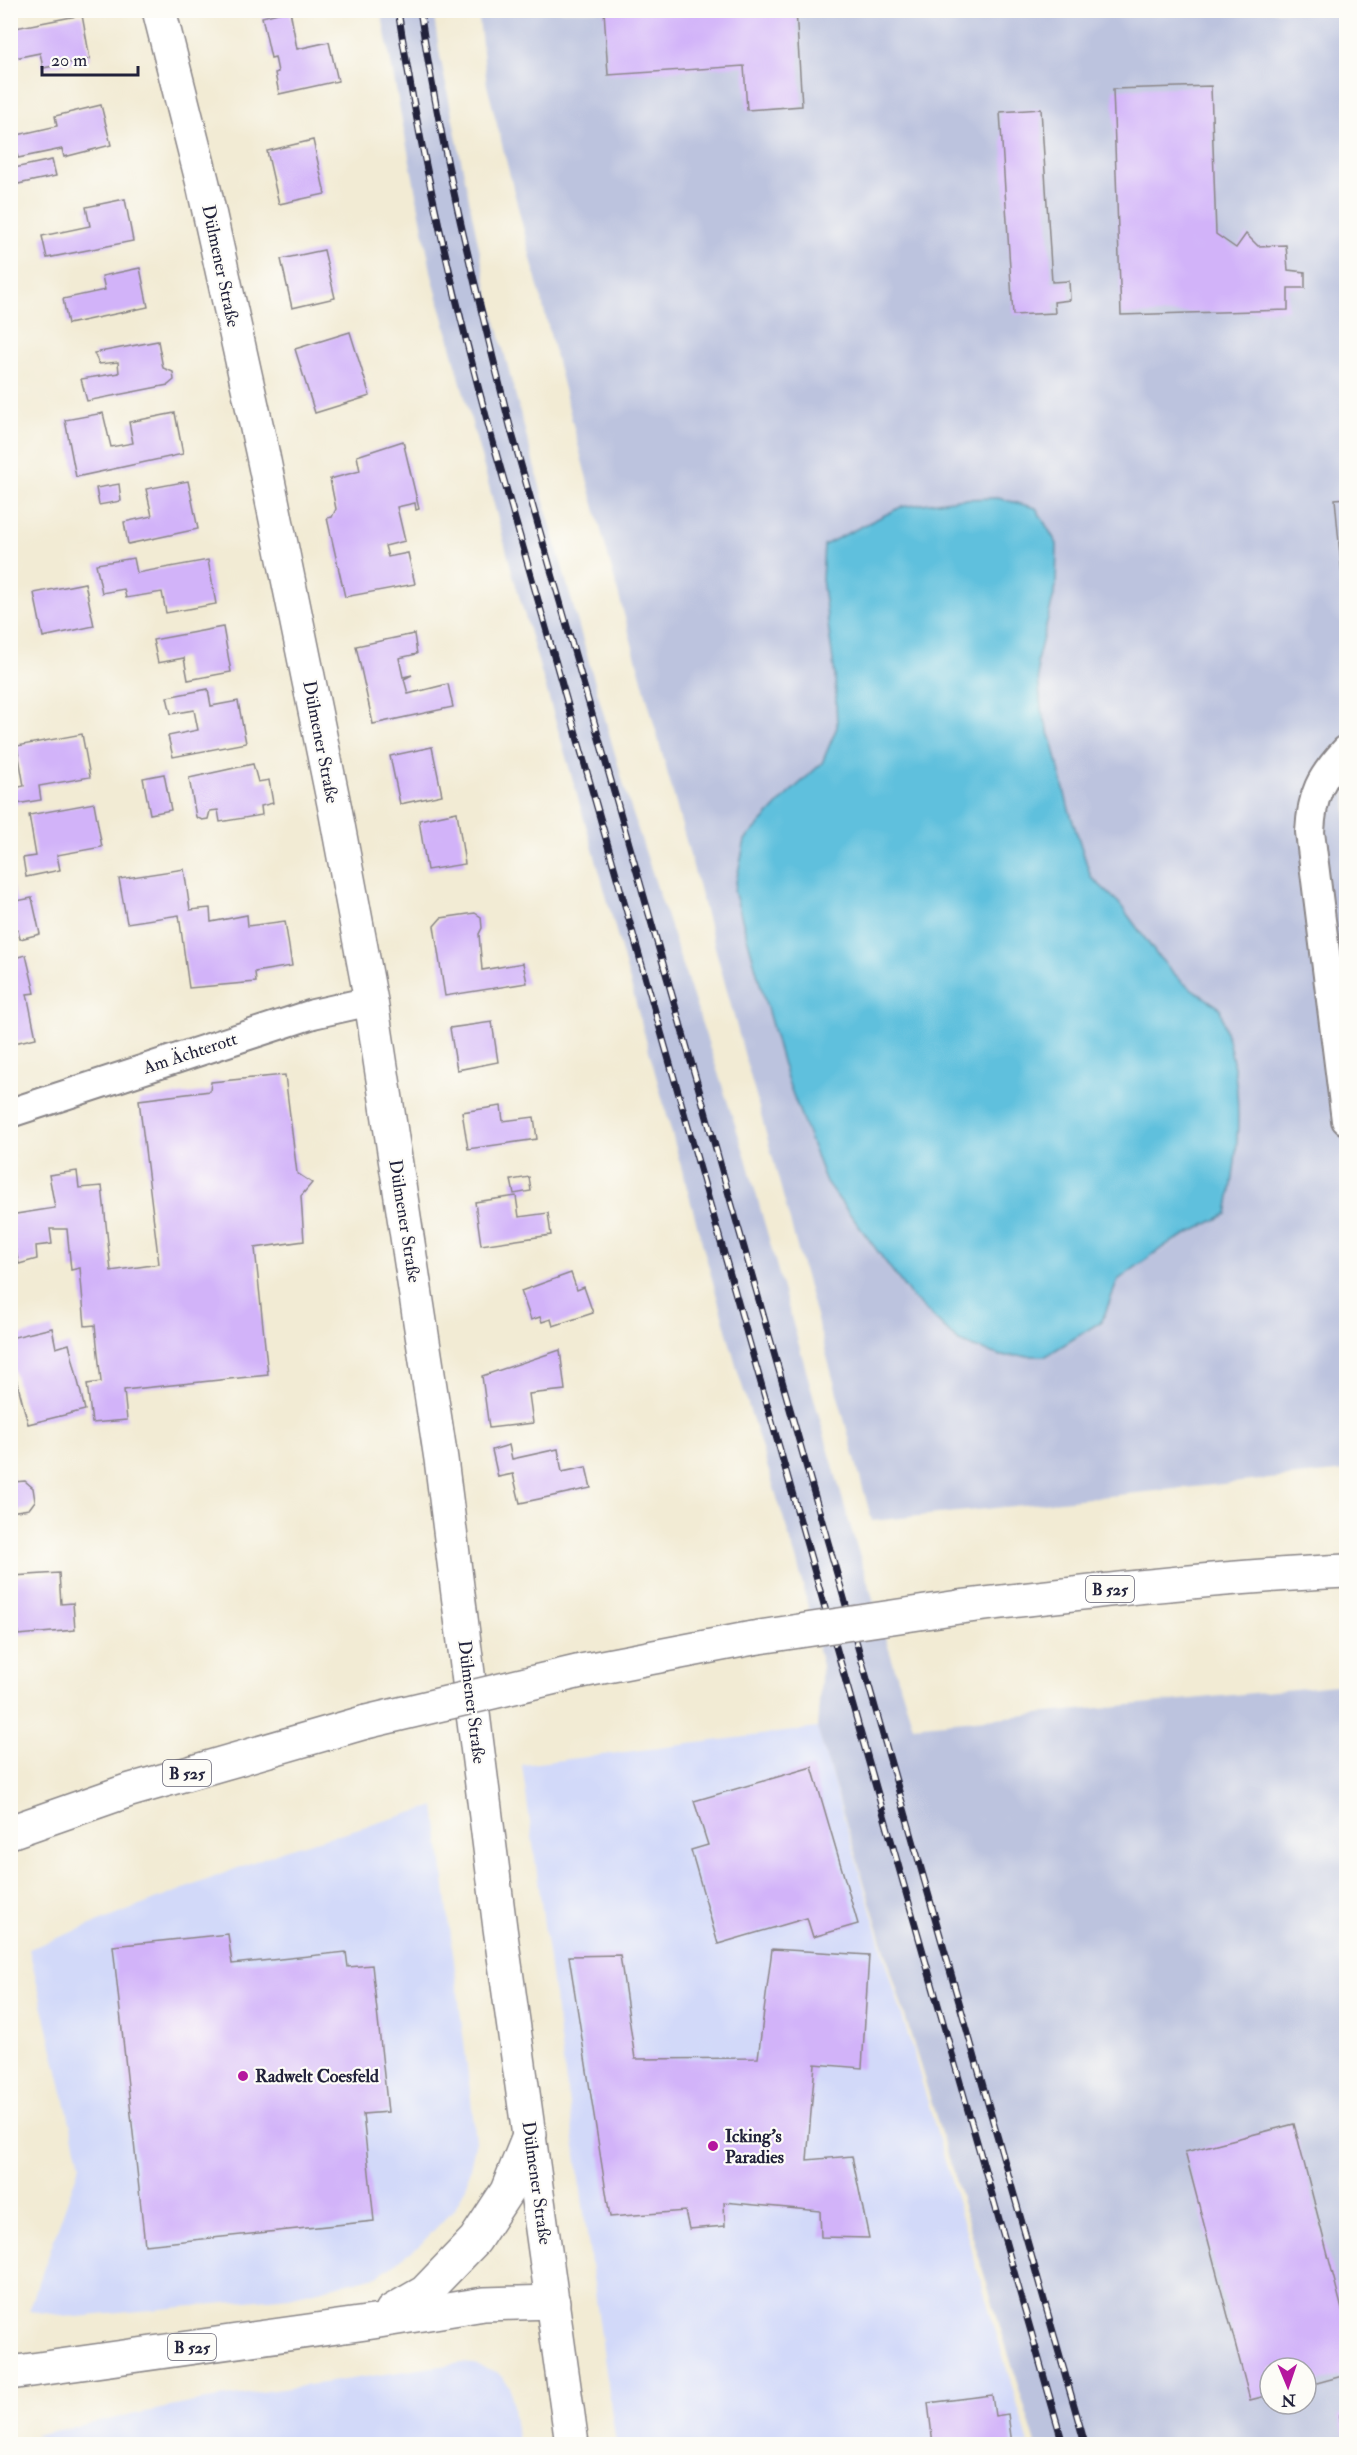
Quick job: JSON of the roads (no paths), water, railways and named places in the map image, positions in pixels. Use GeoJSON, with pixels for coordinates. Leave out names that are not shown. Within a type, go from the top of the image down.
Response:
{"type":"FeatureCollection","features":[{"type":"Feature","properties":{"kind":"street","name":"Dülmener Straße"},"geometry":{"type":"LineString","coordinates":[[159,10],[203,184],[262,451],[335,809],[371,1001],[441,1459],[500,1928],[572,2445]]}},
{"type":"Feature","properties":{"kind":"street"},"geometry":{"type":"LineString","coordinates":[[1347,750],[1326,772],[1319,786],[1311,816],[1310,832],[1347,1120]]}},
{"type":"Feature","properties":{"kind":"street","name":"Am Ächterott"},"geometry":{"type":"LineString","coordinates":[[10,1113],[313,1014],[371,1001]]}},
{"type":"Feature","properties":{"kind":"street","name":"B 525"},"geometry":{"type":"LineString","coordinates":[[10,1832],[127,1791],[366,1722],[580,1671],[753,1638],[959,1606],[1262,1576],[1347,1571]]}},
{"type":"Feature","properties":{"kind":"street"},"geometry":{"type":"LineString","coordinates":[[373,2322],[425,2292],[475,2240],[507,2191],[530,2133]]}},
{"type":"Feature","properties":{"kind":"street","name":"B 525"},"geometry":{"type":"LineString","coordinates":[[10,2373],[373,2322],[484,2304],[553,2302]]}},
{"type":"Feature","properties":{"kind":"water"},"geometry":{"type":"Polygon","coordinates":[[[998,498],[1036,508],[1057,544],[1056,587],[1037,661],[1041,709],[1091,877],[1119,903],[1157,955],[1182,982],[1220,1008],[1232,1055],[1238,1100],[1235,1157],[1227,1214],[1166,1245],[1118,1280],[1102,1321],[1046,1356],[1001,1356],[959,1342],[911,1296],[826,1182],[787,1079],[734,891],[745,840],[787,795],[822,763],[837,727],[835,676],[822,579],[824,545],[901,507],[959,499],[998,498]]]}},
{"type":"Feature","properties":{"kind":"railway"},"geometry":{"type":"LineString","coordinates":[[398,10],[416,117],[438,224],[491,435],[1063,2444]]}},
{"type":"Feature","properties":{"kind":"railway"},"geometry":{"type":"LineString","coordinates":[[420,10],[449,169],[511,430],[1085,2444]]}},
{"type":"Feature","properties":{"kind":"place","name":"Radwelt Coesfeld"},"geometry":{"type":"Point","coordinates":[243,2076]}},
{"type":"Feature","properties":{"kind":"place","name":"Icking's Paradies"},"geometry":{"type":"Point","coordinates":[713,2146]}}]}
